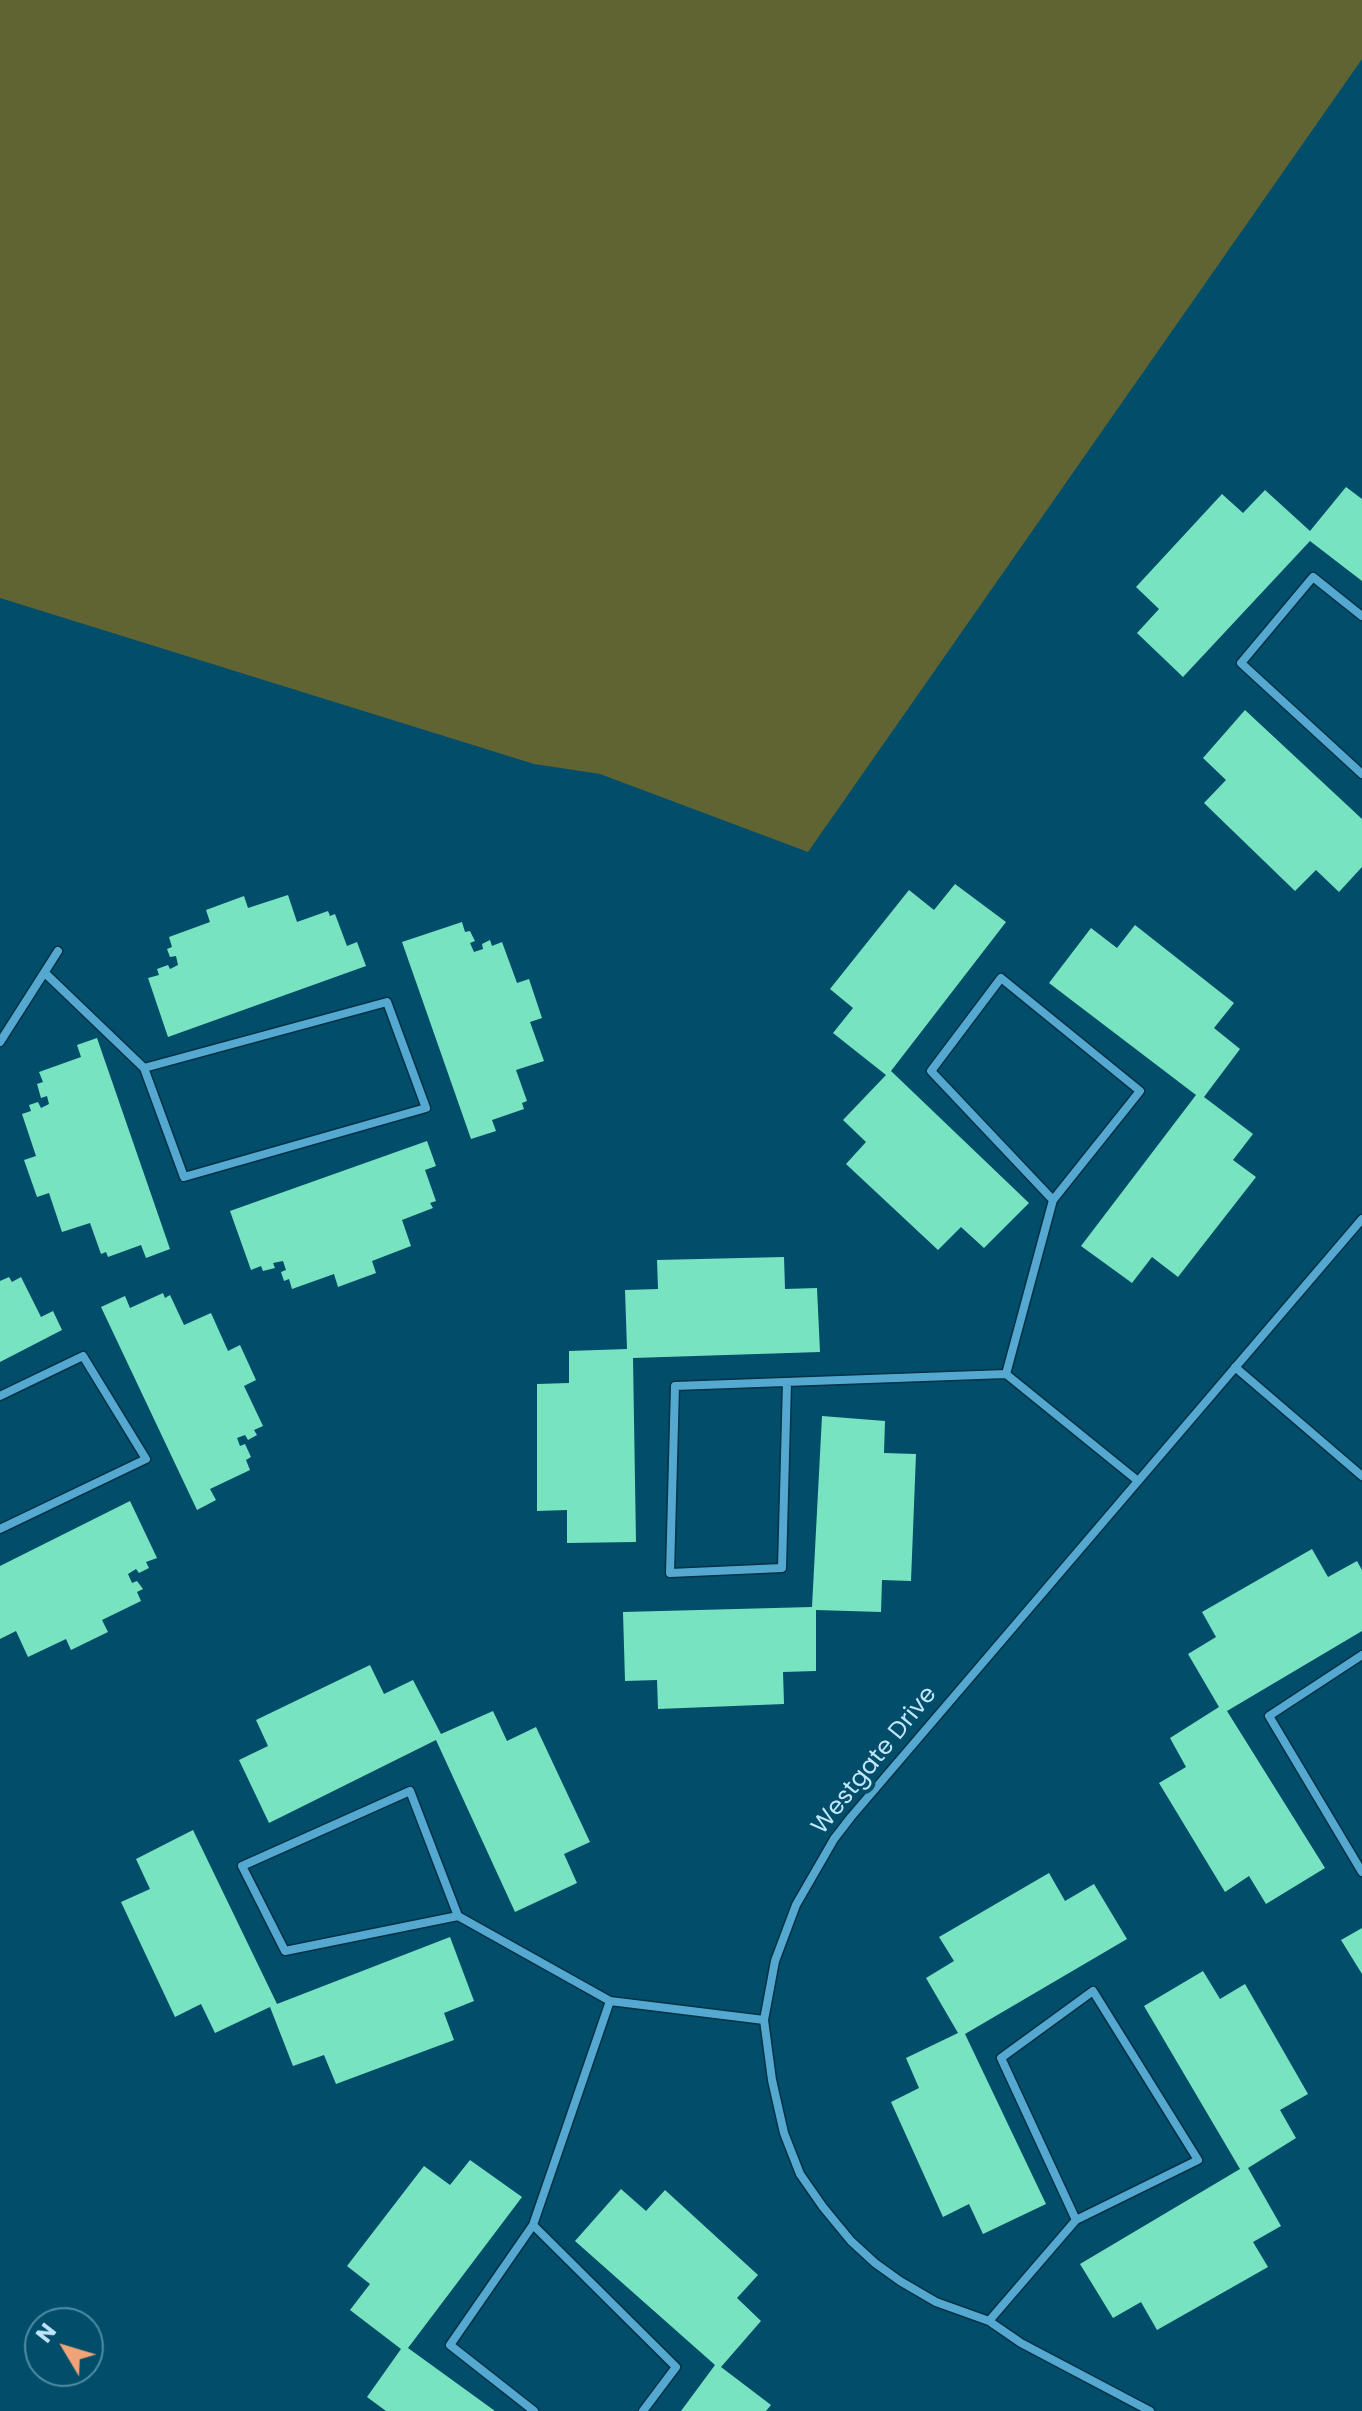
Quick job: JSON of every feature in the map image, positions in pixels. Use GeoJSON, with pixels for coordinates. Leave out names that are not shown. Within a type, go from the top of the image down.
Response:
{"type":"FeatureCollection","features":[{"type":"Feature","properties":{"kind":"street"},"geometry":{"type":"LineString","coordinates":[[1362,616],[1313,577],[1241,663],[1362,774]]}},
{"type":"Feature","properties":{"kind":"street"},"geometry":{"type":"LineString","coordinates":[[0,1042],[4,1028],[58,951]]}},
{"type":"Feature","properties":{"kind":"street"},"geometry":{"type":"LineString","coordinates":[[45,973],[144,1068],[184,1177],[426,1108],[387,1002],[144,1068]]}},
{"type":"Feature","properties":{"kind":"street"},"geometry":{"type":"LineString","coordinates":[[1006,1374],[1053,1200],[1140,1091],[1001,978],[931,1071],[1053,1200]]}},
{"type":"Feature","properties":{"kind":"street","name":"Westgate Drive"},"geometry":{"type":"LineString","coordinates":[[1150,2411],[1021,2343],[989,2321],[936,2302],[900,2281],[851,2241],[800,2174],[784,2133],[772,2080],[764,2020],[775,1961],[796,1905],[834,1839],[1362,1219]]}},
{"type":"Feature","properties":{"kind":"street"},"geometry":{"type":"LineString","coordinates":[[0,1396],[83,1356],[146,1459],[0,1529]]}},
{"type":"Feature","properties":{"kind":"street"},"geometry":{"type":"LineString","coordinates":[[1235,1367],[1362,1476]]}},
{"type":"Feature","properties":{"kind":"street"},"geometry":{"type":"LineString","coordinates":[[787,1382],[782,1568],[670,1573],[675,1386],[1006,1374],[1138,1481]]}},
{"type":"Feature","properties":{"kind":"street"},"geometry":{"type":"LineString","coordinates":[[1362,1655],[1269,1716],[1362,1872]]}},
{"type":"Feature","properties":{"kind":"street"},"geometry":{"type":"LineString","coordinates":[[458,1916],[285,1951],[242,1866],[410,1791],[458,1916],[610,2001],[764,2020]]}},
{"type":"Feature","properties":{"kind":"street"},"geometry":{"type":"LineString","coordinates":[[989,2321],[1076,2220],[1198,2160],[1093,1991],[1001,2058],[1076,2220]]}},
{"type":"Feature","properties":{"kind":"street"},"geometry":{"type":"LineString","coordinates":[[534,2411],[450,2345],[533,2225],[610,2001]]}},
{"type":"Feature","properties":{"kind":"street"},"geometry":{"type":"LineString","coordinates":[[533,2225],[676,2367],[643,2411]]}},
{"type":"Feature","properties":{"kind":"green space"},"geometry":{"type":"Polygon","coordinates":[[[0,0],[1362,0],[1362,59],[808,852],[600,774],[534,764],[0,598],[0,0]]]}},
{"type":"Feature","properties":{"kind":"building"},"geometry":{"type":"Polygon","coordinates":[[[1346,487],[1362,499],[1362,581],[1310,541],[1183,677],[1137,633],[1159,609],[1136,587],[1222,494],[1243,513],[1265,490],[1310,531],[1346,487]]]}},
{"type":"Feature","properties":{"kind":"building"},"geometry":{"type":"Polygon","coordinates":[[[1245,710],[1362,819],[1362,867],[1339,892],[1316,870],[1295,891],[1204,803],[1226,780],[1203,758],[1245,710]]]}},
{"type":"Feature","properties":{"kind":"building"},"geometry":{"type":"Polygon","coordinates":[[[955,884],[1006,922],[891,1071],[1029,1203],[984,1248],[961,1227],[938,1250],[846,1164],[866,1142],[843,1120],[886,1075],[833,1033],[853,1008],[830,989],[909,890],[934,910],[955,884]]]}},
{"type":"Feature","properties":{"kind":"building"},"geometry":{"type":"Polygon","coordinates":[[[288,895],[297,922],[328,911],[330,916],[335,914],[347,946],[357,942],[366,966],[168,1037],[148,978],[159,975],[157,969],[168,965],[170,969],[178,965],[176,956],[170,957],[167,949],[172,947],[169,937],[210,922],[206,910],[244,896],[248,908],[288,895]]]}},
{"type":"Feature","properties":{"kind":"building"},"geometry":{"type":"Polygon","coordinates":[[[462,922],[465,932],[470,931],[475,941],[470,943],[474,952],[483,949],[482,944],[490,940],[492,946],[502,942],[517,983],[529,979],[542,1018],[530,1022],[544,1061],[516,1070],[527,1101],[522,1103],[524,1109],[492,1120],[496,1131],[471,1139],[402,942],[462,922]]]}},
{"type":"Feature","properties":{"kind":"building"},"geometry":{"type":"Polygon","coordinates":[[[1135,925],[1234,1003],[1214,1028],[1240,1049],[1204,1097],[1253,1134],[1233,1160],[1256,1177],[1178,1277],[1152,1257],[1132,1283],[1081,1246],[1196,1095],[1049,983],[1091,928],[1117,948],[1135,925]]]}},
{"type":"Feature","properties":{"kind":"building"},"geometry":{"type":"Polygon","coordinates":[[[97,1038],[170,1249],[146,1258],[141,1245],[108,1257],[106,1252],[101,1254],[90,1223],[62,1232],[49,1193],[37,1197],[24,1160],[36,1156],[22,1114],[31,1111],[29,1105],[38,1102],[41,1108],[49,1104],[47,1096],[41,1098],[37,1084],[43,1082],[39,1072],[81,1057],[77,1045],[97,1038]]]}},
{"type":"Feature","properties":{"kind":"building"},"geometry":{"type":"Polygon","coordinates":[[[427,1141],[436,1166],[425,1170],[436,1201],[430,1203],[433,1208],[402,1220],[411,1246],[372,1261],[376,1273],[338,1287],[334,1274],[292,1289],[289,1279],[284,1281],[281,1272],[286,1270],[283,1261],[273,1263],[275,1268],[263,1271],[261,1266],[251,1270],[230,1211],[427,1141]]]}},
{"type":"Feature","properties":{"kind":"building"},"geometry":{"type":"Polygon","coordinates":[[[784,1257],[785,1289],[817,1288],[820,1352],[633,1358],[636,1542],[567,1543],[567,1510],[537,1511],[537,1384],[569,1383],[569,1351],[627,1349],[625,1290],[658,1289],[657,1260],[784,1257]]]}},
{"type":"Feature","properties":{"kind":"building"},"geometry":{"type":"Polygon","coordinates":[[[9,1277],[12,1282],[21,1277],[41,1317],[53,1311],[62,1330],[0,1362],[0,1281],[9,1277]]]}},
{"type":"Feature","properties":{"kind":"building"},"geometry":{"type":"Polygon","coordinates":[[[163,1293],[165,1298],[170,1295],[184,1325],[211,1313],[228,1351],[240,1345],[256,1380],[244,1386],[263,1426],[254,1430],[257,1435],[248,1440],[245,1435],[237,1438],[240,1446],[245,1444],[251,1457],[246,1460],[250,1470],[210,1489],[216,1500],[197,1510],[101,1307],[125,1296],[130,1308],[163,1293]]]}},
{"type":"Feature","properties":{"kind":"building"},"geometry":{"type":"Polygon","coordinates":[[[822,1416],[885,1421],[884,1453],[916,1454],[911,1581],[882,1580],[881,1612],[816,1610],[816,1671],[783,1672],[784,1704],[658,1709],[657,1680],[625,1681],[623,1612],[812,1607],[822,1416]]]}},
{"type":"Feature","properties":{"kind":"building"},"geometry":{"type":"Polygon","coordinates":[[[130,1501],[157,1558],[146,1562],[149,1568],[139,1573],[136,1569],[128,1574],[132,1583],[137,1581],[143,1589],[137,1592],[141,1601],[102,1620],[108,1632],[71,1650],[66,1639],[28,1657],[16,1631],[0,1639],[0,1566],[130,1501]]]}},
{"type":"Feature","properties":{"kind":"building"},"geometry":{"type":"Polygon","coordinates":[[[1312,1549],[1328,1577],[1357,1561],[1362,1570],[1362,1631],[1227,1711],[1325,1868],[1266,1904],[1249,1876],[1225,1892],[1159,1783],[1186,1767],[1170,1738],[1219,1707],[1188,1654],[1216,1637],[1202,1612],[1312,1549]]]}},
{"type":"Feature","properties":{"kind":"building"},"geometry":{"type":"Polygon","coordinates":[[[370,1665],[384,1694],[413,1680],[441,1734],[493,1711],[507,1741],[536,1727],[590,1842],[564,1854],[577,1883],[515,1912],[436,1740],[269,1823],[239,1760],[268,1746],[256,1720],[370,1665]]]}},
{"type":"Feature","properties":{"kind":"building"},"geometry":{"type":"Polygon","coordinates":[[[193,1830],[277,2004],[450,1937],[474,2001],[444,2013],[454,2040],[336,2084],[324,2055],[293,2066],[270,2007],[215,2033],[201,2004],[175,2017],[121,1902],[150,1889],[136,1859],[193,1830]]]}},
{"type":"Feature","properties":{"kind":"building"},"geometry":{"type":"Polygon","coordinates":[[[1049,1873],[1065,1901],[1094,1884],[1127,1939],[965,2034],[1046,2204],[983,2234],[969,2204],[943,2217],[891,2102],[919,2088],[906,2058],[958,2033],[926,1978],[954,1961],[939,1937],[1049,1873]]]}},
{"type":"Feature","properties":{"kind":"building"},"geometry":{"type":"Polygon","coordinates":[[[1362,1928],[1362,1974],[1341,1940],[1362,1928]]]}},
{"type":"Feature","properties":{"kind":"building"},"geometry":{"type":"Polygon","coordinates":[[[1203,1971],[1220,1999],[1245,1984],[1308,2094],[1280,2110],[1296,2138],[1248,2168],[1281,2226],[1253,2242],[1268,2267],[1157,2330],[1141,2302],[1113,2318],[1080,2264],[1240,2169],[1144,2006],[1203,1971]]]}},
{"type":"Feature","properties":{"kind":"building"},"geometry":{"type":"Polygon","coordinates":[[[470,2160],[522,2197],[408,2348],[495,2411],[386,2411],[367,2397],[401,2349],[350,2310],[370,2284],[347,2266],[424,2166],[450,2185],[470,2160]]]}},
{"type":"Feature","properties":{"kind":"building"},"geometry":{"type":"Polygon","coordinates":[[[621,2189],[646,2211],[665,2190],[758,2275],[737,2298],[761,2321],[721,2367],[771,2405],[766,2411],[681,2411],[715,2365],[575,2241],[621,2189]]]}}]}
